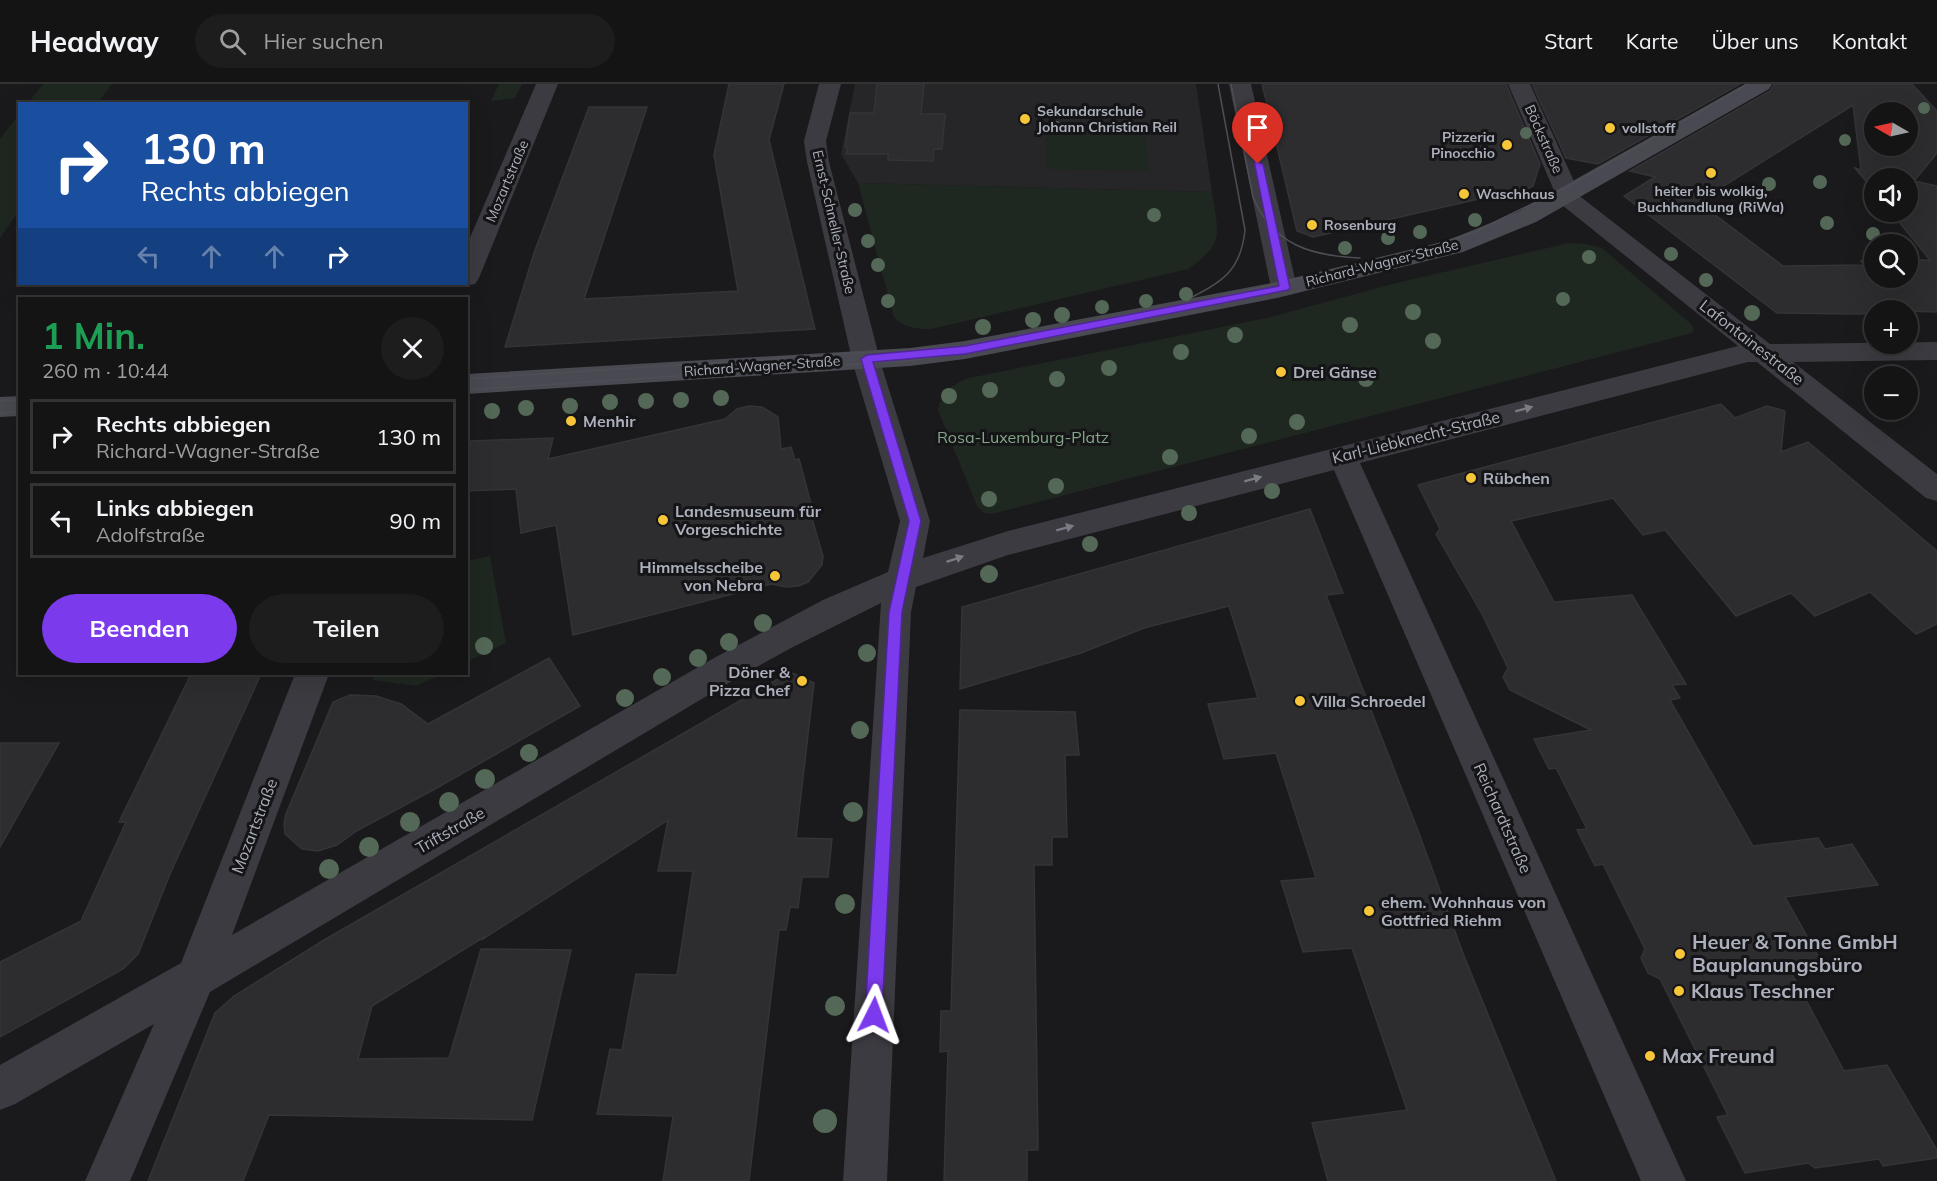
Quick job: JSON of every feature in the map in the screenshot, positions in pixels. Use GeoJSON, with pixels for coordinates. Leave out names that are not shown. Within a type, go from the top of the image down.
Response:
{"type":"FeatureCollection","features":[{"type":"Feature","properties":{"kind":"street","name":"Mozartstraße"},"geometry":{"type":"LineString","coordinates":[[468,273],[547,84]]}},
{"type":"Feature","properties":{"kind":"street","name":"Ernst-Schneller-Straße"},"geometry":{"type":"LineString","coordinates":[[830,84],[815,141],[818,162],[867,359],[915,521],[896,612],[865,1181]]}},
{"type":"Feature","properties":{"kind":"street"},"geometry":{"type":"LineString","coordinates":[[1240,84],[1284,288]]}},
{"type":"Feature","properties":{"kind":"street","name":"Böckstraße"},"geometry":{"type":"LineString","coordinates":[[1519,84],[1565,188],[1565,195]]}},
{"type":"Feature","properties":{"kind":"street","name":"Richard-Wagner-Straße"},"geometry":{"type":"LineString","coordinates":[[468,384],[867,359],[965,350],[1284,288],[1454,246],[1504,228],[1761,84]]}},
{"type":"Feature","properties":{"kind":"street","name":"Lafontainestraße"},"geometry":{"type":"LineString","coordinates":[[1565,195],[1937,490]]}},
{"type":"Feature","properties":{"kind":"street","name":"Karl-Liebknecht-Straße"},"geometry":{"type":"LineString","coordinates":[[903,577],[981,550],[1736,356],[1766,353],[1937,351]]}},
{"type":"Feature","properties":{"kind":"street"},"geometry":{"type":"LineString","coordinates":[[0,407],[18,406]]}},
{"type":"Feature","properties":{"kind":"street","name":"Reichardtstraße"},"geometry":{"type":"LineString","coordinates":[[1342,456],[1664,1181]]}},
{"type":"Feature","properties":{"kind":"street","name":"Triftstraße"},"geometry":{"type":"LineString","coordinates":[[0,1089],[195,979],[670,701],[841,605],[903,577]]}},
{"type":"Feature","properties":{"kind":"street","name":"Mozartstraße"},"geometry":{"type":"LineString","coordinates":[[107,1181],[195,979],[312,675]]}},
{"type":"Feature","properties":{"kind":"shaded area","name":"Sekundarschule Johann Christian Reil"},"geometry":{"type":"Polygon","coordinates":[[[855,84],[1196,84],[1212,192],[858,183],[841,154],[855,84]]]}},
{"type":"Feature","properties":{"kind":"green space"},"geometry":{"type":"Polygon","coordinates":[[[43,84],[112,84],[99,102],[29,102],[43,84]]]}},
{"type":"Feature","properties":{"kind":"green space"},"geometry":{"type":"Polygon","coordinates":[[[499,84],[522,84],[515,98],[491,101],[499,84]]]}},
{"type":"Feature","properties":{"kind":"green space"},"geometry":{"type":"Polygon","coordinates":[[[18,115],[18,212],[0,238],[0,139],[18,115]]]}},
{"type":"Feature","properties":{"kind":"green space"},"geometry":{"type":"Polygon","coordinates":[[[1045,130],[1145,132],[1149,171],[1045,169],[1045,130]]]}},
{"type":"Feature","properties":{"kind":"green space"},"geometry":{"type":"Polygon","coordinates":[[[858,183],[1212,192],[1216,236],[1209,252],[1188,269],[931,329],[916,328],[902,324],[894,317],[858,183]]]}},
{"type":"Feature","properties":{"kind":"green space","name":"Rosa-Luxemburg-Platz"},"geometry":{"type":"Polygon","coordinates":[[[1569,243],[1602,248],[1690,323],[1694,329],[1692,333],[992,514],[984,513],[977,506],[938,410],[942,398],[949,390],[969,378],[1267,318],[1392,284],[1569,243]]]}},
{"type":"Feature","properties":{"kind":"green space"},"geometry":{"type":"Polygon","coordinates":[[[490,556],[506,643],[468,662],[468,561],[490,556]]]}},
{"type":"Feature","properties":{"kind":"green space"},"geometry":{"type":"Polygon","coordinates":[[[375,675],[440,675],[416,686],[373,680],[375,675]]]}},
{"type":"Feature","properties":{"kind":"building"},"geometry":{"type":"Polygon","coordinates":[[[729,84],[784,84],[769,140],[815,329],[505,347],[534,253],[589,107],[647,107],[584,299],[738,291],[714,155],[729,84]]]}},
{"type":"Feature","properties":{"kind":"building"},"geometry":{"type":"Polygon","coordinates":[[[877,84],[924,84],[921,114],[945,114],[942,149],[934,149],[933,161],[888,160],[888,154],[846,154],[850,113],[874,113],[877,84]]]}},
{"type":"Feature","properties":{"kind":"building"},"geometry":{"type":"Polygon","coordinates":[[[1262,84],[1506,84],[1540,164],[1533,186],[1505,201],[1496,195],[1313,237],[1297,231],[1262,84]]]}},
{"type":"Feature","properties":{"kind":"building"},"geometry":{"type":"Polygon","coordinates":[[[1532,84],[1740,84],[1598,164],[1566,158],[1532,84]]]}},
{"type":"Feature","properties":{"kind":"building"},"geometry":{"type":"Polygon","coordinates":[[[1774,84],[1912,84],[1937,111],[1937,153],[1918,176],[1918,168],[1864,168],[1864,179],[1855,168],[1861,170],[1853,105],[1698,202],[1783,266],[1864,265],[1864,288],[1918,288],[1918,260],[1930,260],[1918,245],[1918,234],[1909,234],[1899,222],[1918,222],[1918,182],[1937,186],[1937,312],[1918,311],[1918,300],[1864,300],[1864,314],[1777,313],[1624,196],[1655,177],[1630,171],[1770,91],[1774,84]]]}},
{"type":"Feature","properties":{"kind":"building"},"geometry":{"type":"Polygon","coordinates":[[[1721,404],[1735,418],[1767,406],[1785,411],[1781,452],[1808,442],[1937,551],[1937,624],[1916,634],[1870,592],[1815,616],[1791,593],[1736,616],[1665,530],[1643,535],[1613,498],[1511,521],[1554,602],[1632,595],[1686,684],[1672,685],[1680,698],[1670,700],[1753,846],[1818,838],[1825,849],[1852,844],[1878,885],[1785,897],[1826,970],[1792,974],[1844,1071],[1887,1065],[1937,1150],[1937,1158],[1883,1166],[1879,1159],[1815,1168],[1808,1163],[1745,1173],[1717,1117],[1728,1115],[1660,979],[1648,973],[1641,958],[1645,949],[1603,864],[1595,866],[1577,830],[1587,829],[1556,768],[1549,769],[1534,739],[1591,730],[1510,690],[1503,677],[1508,668],[1482,614],[1436,534],[1440,529],[1418,485],[1721,404]]]}},
{"type":"Feature","properties":{"kind":"building","name":"Landesmuseum für Vorgeschichte"},"geometry":{"type":"Polygon","coordinates":[[[749,406],[762,407],[778,417],[781,449],[791,447],[795,460],[799,459],[811,504],[808,505],[823,556],[822,565],[808,582],[798,586],[786,587],[772,584],[573,635],[556,525],[521,533],[516,489],[468,491],[468,452],[471,441],[553,438],[548,459],[725,419],[737,409],[749,406]]]}},
{"type":"Feature","properties":{"kind":"building"},"geometry":{"type":"Polygon","coordinates":[[[1310,509],[1343,593],[1326,595],[1417,828],[1464,956],[1556,1181],[1328,1181],[1312,1123],[1407,1110],[1352,948],[1303,952],[1281,881],[1316,878],[1276,753],[1224,759],[1208,704],[1258,698],[1229,606],[1144,628],[1081,653],[960,689],[962,607],[1310,509]]]}},
{"type":"Feature","properties":{"kind":"building"},"geometry":{"type":"Polygon","coordinates":[[[549,658],[580,706],[358,830],[337,845],[318,851],[302,849],[285,834],[286,814],[333,702],[350,695],[376,696],[401,704],[428,724],[549,658]]]}},
{"type":"Feature","properties":{"kind":"building"},"geometry":{"type":"Polygon","coordinates":[[[790,672],[814,683],[796,838],[832,839],[828,877],[802,877],[798,908],[790,907],[786,930],[779,930],[749,1181],[663,1181],[673,1116],[597,1114],[610,1049],[622,1050],[636,974],[677,975],[693,871],[658,871],[668,820],[483,939],[484,937],[372,1006],[358,1059],[449,1058],[481,949],[571,950],[532,1120],[269,1115],[243,1181],[148,1181],[215,1013],[234,996],[324,940],[790,672]]]}},
{"type":"Feature","properties":{"kind":"building"},"geometry":{"type":"Polygon","coordinates":[[[191,675],[261,675],[170,874],[138,954],[123,969],[0,1037],[0,962],[81,921],[126,822],[119,822],[191,675]]]}},
{"type":"Feature","properties":{"kind":"building"},"geometry":{"type":"Polygon","coordinates":[[[960,710],[1075,712],[1079,755],[1065,755],[1067,837],[1052,837],[1052,865],[1034,865],[1038,1150],[1027,1150],[1027,1181],[944,1181],[948,1051],[940,1052],[941,1011],[951,1011],[960,710]]]}},
{"type":"Feature","properties":{"kind":"building"},"geometry":{"type":"Polygon","coordinates":[[[0,743],[59,743],[0,847],[0,743]]]}},
{"type":"Feature","properties":{"kind":"tram line"},"geometry":{"type":"LineString","coordinates":[[1192,297],[1214,285],[1229,272],[1240,254],[1245,230],[1218,84]]}},
{"type":"Feature","properties":{"kind":"tram line"},"geometry":{"type":"LineString","coordinates":[[1231,84],[1253,197],[1261,213],[1283,237],[1296,245],[1325,254],[1360,258]]}},
{"type":"Feature","properties":{"kind":"tram line"},"geometry":{"type":"LineString","coordinates":[[468,379],[963,346],[1215,298],[1422,249],[1472,233],[1565,188],[1748,84]]}},
{"type":"Feature","properties":{"kind":"tram line"},"geometry":{"type":"LineString","coordinates":[[1075,334],[1134,322]]}},
{"type":"Feature","properties":{"kind":"tram line"},"geometry":{"type":"LineString","coordinates":[[468,390],[905,361],[969,353]]}},
{"type":"Feature","properties":{"kind":"tram line"},"geometry":{"type":"LineString","coordinates":[[0,401],[18,400]]}},
{"type":"Feature","properties":{"kind":"tram line"},"geometry":{"type":"LineString","coordinates":[[0,413],[18,412]]}},
{"type":"Feature","properties":{"kind":"place","name":"Sekundarschule Johann Christian Reil"},"geometry":{"type":"Point","coordinates":[1025,119]}},
{"type":"Feature","properties":{"kind":"place","name":"vollstoff"},"geometry":{"type":"Point","coordinates":[1610,128]}},
{"type":"Feature","properties":{"kind":"place","name":"Pizzeria Pinocchio"},"geometry":{"type":"Point","coordinates":[1507,145]}},
{"type":"Feature","properties":{"kind":"place","name":"heiter bis wolkig, Buchhandlung (RiWa)"},"geometry":{"type":"Point","coordinates":[1711,173]}},
{"type":"Feature","properties":{"kind":"place","name":"Waschhaus"},"geometry":{"type":"Point","coordinates":[1464,194]}},
{"type":"Feature","properties":{"kind":"place","name":"Rosenburg"},"geometry":{"type":"Point","coordinates":[1312,225]}},
{"type":"Feature","properties":{"kind":"place","name":"Drei Gänse"},"geometry":{"type":"Point","coordinates":[1281,372]}},
{"type":"Feature","properties":{"kind":"place","name":"Menhir"},"geometry":{"type":"Point","coordinates":[571,421]}},
{"type":"Feature","properties":{"kind":"place","name":"Rübchen"},"geometry":{"type":"Point","coordinates":[1471,478]}},
{"type":"Feature","properties":{"kind":"place","name":"Landesmuseum für Vorgeschichte"},"geometry":{"type":"Point","coordinates":[663,520]}},
{"type":"Feature","properties":{"kind":"place","name":"Himmelsscheibe von Nebra"},"geometry":{"type":"Point","coordinates":[775,576]}},
{"type":"Feature","properties":{"kind":"place","name":"Döner & Pizza Chef"},"geometry":{"type":"Point","coordinates":[802,681]}},
{"type":"Feature","properties":{"kind":"place","name":"Villa Schroedel"},"geometry":{"type":"Point","coordinates":[1300,701]}},
{"type":"Feature","properties":{"kind":"place","name":"ehem. Wohnhaus von Gottfried Riehm"},"geometry":{"type":"Point","coordinates":[1369,911]}},
{"type":"Feature","properties":{"kind":"place","name":"Heuer & Tonne GmbH Bauplanungsbüro"},"geometry":{"type":"Point","coordinates":[1680,954]}},
{"type":"Feature","properties":{"kind":"place","name":"Klaus Teschner"},"geometry":{"type":"Point","coordinates":[1679,991]}},
{"type":"Feature","properties":{"kind":"place","name":"Max Freund"},"geometry":{"type":"Point","coordinates":[1650,1056]}},
{"type":"Feature","properties":{"kind":"route"},"geometry":{"type":"LineString","coordinates":[[874,1015],[896,612],[915,521],[867,359],[910,357],[965,350],[1284,288],[1258,164]]}}]}
